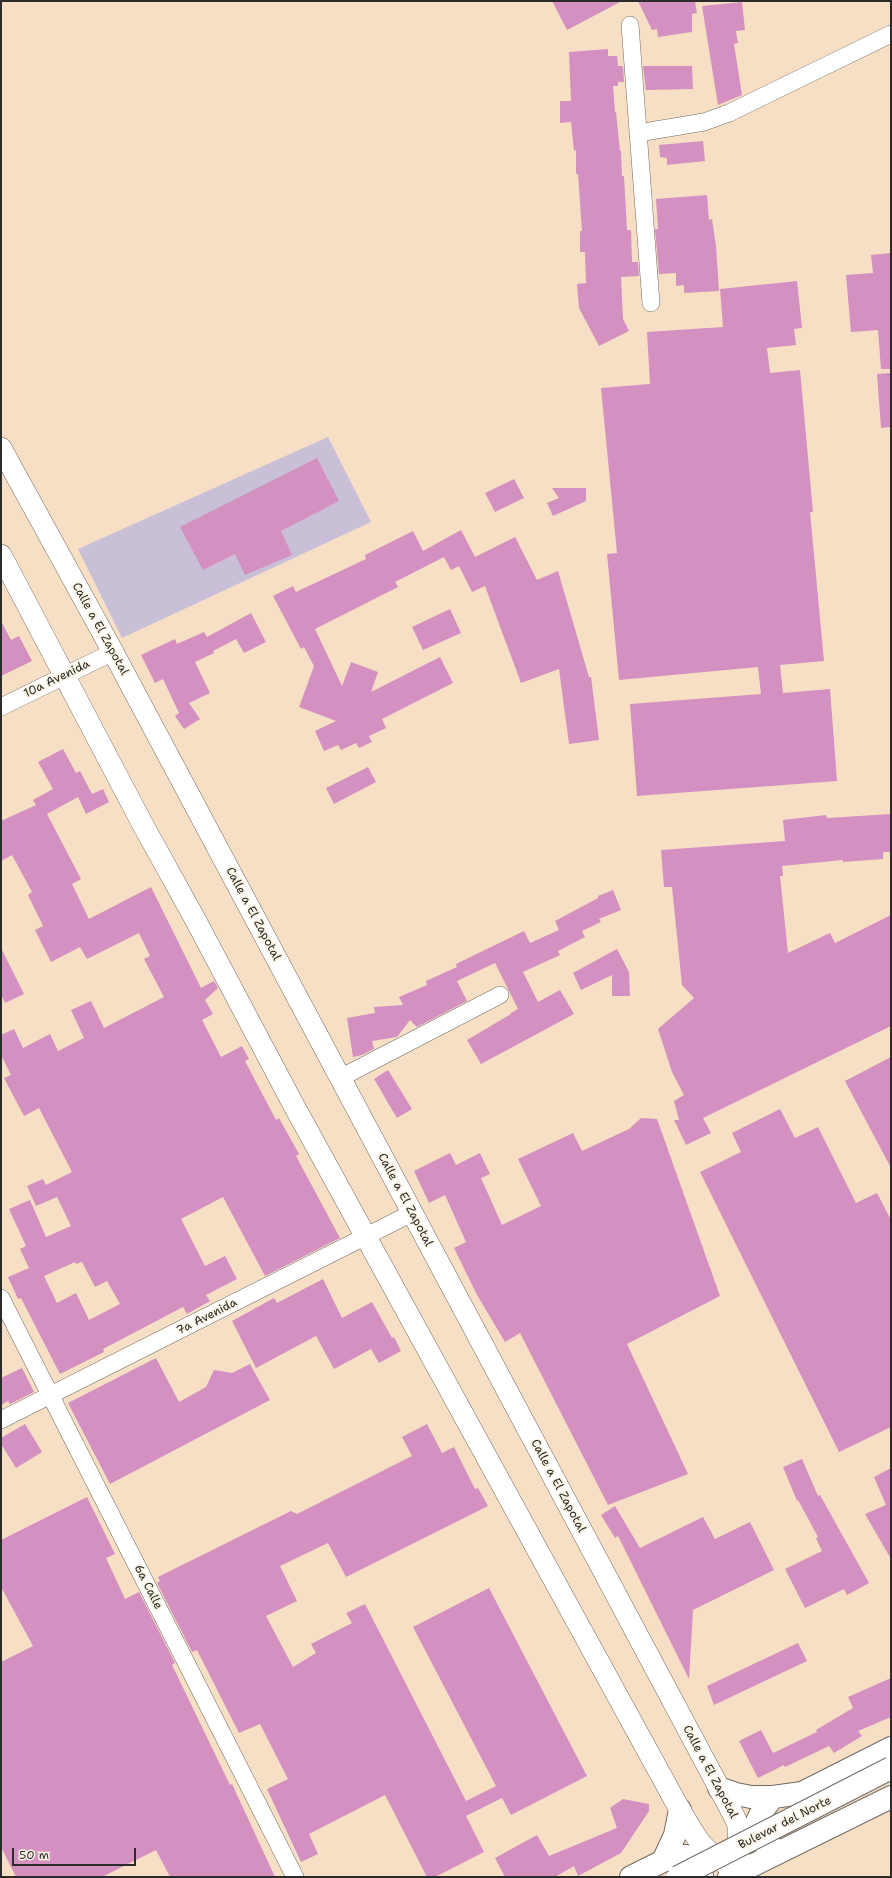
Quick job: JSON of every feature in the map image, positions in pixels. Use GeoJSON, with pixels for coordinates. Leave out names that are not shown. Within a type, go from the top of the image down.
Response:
{"type":"FeatureCollection","features":[{"type":"Feature","properties":{"kind":"highway"},"geometry":{"type":"LineString","coordinates":[[719,1788],[751,1797],[773,1798],[802,1793],[891,1748]]}},
{"type":"Feature","properties":{"kind":"highway","name":"Bulevar del Norte"},"geometry":{"type":"LineString","coordinates":[[678,1877],[891,1768]]}},
{"type":"Feature","properties":{"kind":"highway"},"geometry":{"type":"LineString","coordinates":[[742,1875],[786,1850],[891,1797]]}},
{"type":"Feature","properties":{"kind":"highway"},"geometry":{"type":"LineString","coordinates":[[773,1798],[763,1809],[755,1828],[758,1836],[763,1842],[786,1850]]}},
{"type":"Feature","properties":{"kind":"highway"},"geometry":{"type":"LineString","coordinates":[[742,1875],[891,1808]]}},
{"type":"Feature","properties":{"kind":"highway"},"geometry":{"type":"LineString","coordinates":[[663,1861],[675,1835],[680,1810]]}},
{"type":"Feature","properties":{"kind":"highway"},"geometry":{"type":"LineString","coordinates":[[631,1877],[663,1861],[686,1856],[693,1858],[698,1864],[702,1872],[702,1877]]}},
{"type":"Feature","properties":{"kind":"street"},"geometry":{"type":"LineString","coordinates":[[630,25],[651,303]]}},
{"type":"Feature","properties":{"kind":"street"},"geometry":{"type":"LineString","coordinates":[[638,133],[704,122],[729,113],[891,34]]}},
{"type":"Feature","properties":{"kind":"street","name":"Calle a El Zapotal"},"geometry":{"type":"LineString","coordinates":[[1,448],[113,652],[719,1788],[738,1825],[742,1875]]}},
{"type":"Feature","properties":{"kind":"street"},"geometry":{"type":"LineString","coordinates":[[1,555],[63,676],[365,1237],[680,1810],[699,1843],[709,1853],[742,1875]]}},
{"type":"Feature","properties":{"kind":"street","name":"10a Avenida"},"geometry":{"type":"LineString","coordinates":[[1,707],[113,652]]}},
{"type":"Feature","properties":{"kind":"street"},"geometry":{"type":"LineString","coordinates":[[340,1078],[500,995]]}},
{"type":"Feature","properties":{"kind":"street","name":"7a Avenida"},"geometry":{"type":"LineString","coordinates":[[1,1420],[412,1213]]}},
{"type":"Feature","properties":{"kind":"street","name":"6a Calle"},"geometry":{"type":"LineString","coordinates":[[1,1298],[295,1877]]}},
{"type":"Feature","properties":{"kind":"shaded area"},"geometry":{"type":"Polygon","coordinates":[[[328,437],[371,522],[122,638],[78,549],[328,437]]]}},
{"type":"Feature","properties":{"kind":"building"},"geometry":{"type":"Polygon","coordinates":[[[552,1],[622,1],[567,30],[552,1]]]}},
{"type":"Feature","properties":{"kind":"building"},"geometry":{"type":"Polygon","coordinates":[[[638,1],[695,1],[697,13],[692,14],[692,32],[658,37],[657,29],[652,30],[638,1]]]}},
{"type":"Feature","properties":{"kind":"building"},"geometry":{"type":"Polygon","coordinates":[[[742,2],[745,30],[736,31],[738,43],[734,44],[742,95],[718,105],[702,6],[742,2]]]}},
{"type":"Feature","properties":{"kind":"building"},"geometry":{"type":"Polygon","coordinates":[[[608,49],[608,56],[617,56],[618,66],[623,66],[624,82],[618,82],[618,86],[613,86],[621,151],[622,176],[624,176],[627,230],[631,230],[632,262],[638,262],[639,276],[621,277],[623,319],[629,331],[599,346],[579,308],[577,284],[586,283],[585,252],[580,252],[580,231],[582,231],[578,174],[576,174],[576,150],[574,151],[571,122],[560,123],[560,101],[571,101],[569,52],[608,49]]]}},
{"type":"Feature","properties":{"kind":"building"},"geometry":{"type":"Polygon","coordinates":[[[643,66],[692,66],[693,89],[646,90],[643,66]]]}},
{"type":"Feature","properties":{"kind":"building"},"geometry":{"type":"Polygon","coordinates":[[[703,141],[705,161],[667,165],[667,158],[660,157],[659,145],[703,141]]]}},
{"type":"Feature","properties":{"kind":"building"},"geometry":{"type":"Polygon","coordinates":[[[707,195],[709,220],[712,219],[716,246],[719,291],[684,293],[684,285],[676,286],[676,273],[659,274],[655,229],[658,229],[656,199],[707,195]]]}},
{"type":"Feature","properties":{"kind":"building"},"geometry":{"type":"Polygon","coordinates":[[[891,253],[891,369],[881,369],[878,330],[851,332],[846,275],[873,273],[871,255],[891,253]]]}},
{"type":"Feature","properties":{"kind":"building"},"geometry":{"type":"Polygon","coordinates":[[[797,281],[802,328],[794,329],[796,345],[767,348],[770,373],[800,370],[813,512],[810,512],[824,661],[780,665],[783,693],[830,689],[837,781],[637,796],[630,704],[761,694],[758,667],[619,680],[607,554],[617,553],[601,388],[650,384],[647,332],[723,327],[720,289],[797,281]]]}},
{"type":"Feature","properties":{"kind":"building"},"geometry":{"type":"Polygon","coordinates":[[[891,373],[891,427],[881,428],[877,374],[891,373]]]}},
{"type":"Feature","properties":{"kind":"building"},"geometry":{"type":"Polygon","coordinates":[[[317,458],[339,501],[281,531],[292,555],[245,575],[235,554],[203,570],[180,527],[317,458]]]}},
{"type":"Feature","properties":{"kind":"building"},"geometry":{"type":"Polygon","coordinates":[[[514,479],[524,498],[495,512],[485,493],[514,479]]]}},
{"type":"Feature","properties":{"kind":"building"},"geometry":{"type":"Polygon","coordinates":[[[552,488],[586,488],[586,501],[553,516],[547,503],[559,498],[552,488]]]}},
{"type":"Feature","properties":{"kind":"building"},"geometry":{"type":"Polygon","coordinates":[[[461,530],[475,557],[515,537],[537,580],[558,571],[589,677],[591,677],[599,740],[569,744],[559,669],[521,683],[485,586],[472,592],[459,566],[451,570],[444,557],[395,582],[398,587],[315,629],[342,686],[351,662],[378,672],[371,692],[440,657],[453,683],[382,719],[386,728],[369,736],[372,742],[359,748],[356,743],[341,750],[338,745],[324,751],[315,731],[336,721],[299,707],[314,666],[304,647],[301,649],[273,596],[293,586],[296,592],[366,559],[365,555],[413,531],[423,551],[461,530]]]}},
{"type":"Feature","properties":{"kind":"building"},"geometry":{"type":"Polygon","coordinates":[[[450,609],[461,633],[423,650],[412,627],[450,609]]]}},
{"type":"Feature","properties":{"kind":"building"},"geometry":{"type":"Polygon","coordinates":[[[251,613],[266,642],[244,653],[236,639],[213,651],[214,653],[195,662],[210,693],[189,703],[200,719],[184,729],[175,716],[179,713],[163,679],[155,683],[141,655],[175,639],[177,644],[204,632],[207,637],[251,613]]]}},
{"type":"Feature","properties":{"kind":"building"},"geometry":{"type":"Polygon","coordinates":[[[1,621],[11,640],[19,636],[32,661],[1,676],[1,621]]]}},
{"type":"Feature","properties":{"kind":"building"},"geometry":{"type":"Polygon","coordinates":[[[63,749],[76,773],[80,771],[92,794],[103,789],[109,802],[86,814],[78,797],[47,814],[81,879],[72,884],[89,919],[151,887],[201,988],[214,981],[218,988],[205,1000],[213,1014],[202,1020],[221,1057],[242,1046],[249,1059],[245,1061],[276,1120],[279,1118],[299,1154],[296,1156],[340,1238],[265,1276],[223,1197],[181,1219],[205,1266],[225,1256],[237,1279],[206,1295],[210,1301],[187,1314],[183,1307],[103,1349],[104,1352],[60,1374],[21,1298],[18,1299],[8,1277],[29,1268],[20,1249],[26,1246],[9,1209],[30,1200],[46,1237],[71,1226],[57,1197],[36,1206],[27,1186],[43,1179],[46,1185],[72,1172],[39,1108],[24,1116],[4,1078],[11,1075],[1,1055],[1,1035],[14,1029],[23,1048],[50,1034],[58,1051],[84,1038],[71,1010],[91,1001],[104,1028],[164,997],[144,959],[150,956],[139,933],[87,959],[80,947],[51,962],[35,930],[43,926],[28,895],[32,892],[12,855],[1,861],[1,821],[36,805],[33,800],[53,789],[38,762],[63,749]],[[75,1262],[44,1276],[57,1303],[76,1293],[89,1320],[120,1304],[107,1281],[95,1287],[82,1262],[76,1264],[75,1262]]]}},
{"type":"Feature","properties":{"kind":"building"},"geometry":{"type":"Polygon","coordinates":[[[368,767],[376,782],[334,804],[326,788],[368,767]]]}},
{"type":"Feature","properties":{"kind":"building"},"geometry":{"type":"Polygon","coordinates":[[[891,814],[891,852],[883,852],[883,859],[843,862],[843,860],[782,866],[783,876],[780,876],[788,953],[830,933],[835,943],[891,915],[891,1026],[703,1118],[711,1133],[686,1145],[674,1120],[679,1120],[674,1101],[684,1095],[672,1072],[658,1029],[694,998],[682,985],[672,887],[664,887],[661,850],[785,841],[783,820],[826,815],[827,818],[891,814]]]}},
{"type":"Feature","properties":{"kind":"building"},"geometry":{"type":"Polygon","coordinates":[[[613,890],[621,910],[599,919],[601,922],[582,931],[585,937],[558,951],[560,955],[523,972],[538,1002],[560,990],[574,1014],[481,1064],[467,1040],[518,1009],[495,963],[457,981],[467,1001],[417,1027],[410,1020],[397,1037],[372,1041],[374,1049],[362,1055],[353,1057],[347,1018],[375,1013],[374,1007],[403,1005],[399,997],[427,985],[426,981],[457,967],[456,964],[524,931],[530,943],[559,930],[555,921],[598,898],[598,896],[613,890]]]}},
{"type":"Feature","properties":{"kind":"building"},"geometry":{"type":"Polygon","coordinates":[[[1,948],[24,994],[5,1003],[1,994],[1,948]]]}},
{"type":"Feature","properties":{"kind":"building"},"geometry":{"type":"Polygon","coordinates":[[[617,949],[629,972],[630,996],[612,996],[612,975],[581,990],[573,973],[617,949]]]}},
{"type":"Feature","properties":{"kind":"building"},"geometry":{"type":"Polygon","coordinates":[[[891,1057],[891,1168],[845,1081],[891,1057]]]}},
{"type":"Feature","properties":{"kind":"building"},"geometry":{"type":"Polygon","coordinates":[[[388,1070],[412,1109],[397,1118],[374,1079],[388,1070]]]}},
{"type":"Feature","properties":{"kind":"building"},"geometry":{"type":"Polygon","coordinates":[[[780,1109],[795,1138],[818,1127],[856,1203],[877,1193],[891,1220],[891,1427],[839,1452],[700,1172],[741,1152],[732,1133],[780,1109]]]}},
{"type":"Feature","properties":{"kind":"building"},"geometry":{"type":"Polygon","coordinates":[[[641,1118],[657,1119],[720,1296],[627,1344],[688,1474],[608,1505],[520,1333],[505,1342],[477,1295],[454,1248],[466,1242],[445,1195],[429,1203],[414,1171],[450,1153],[456,1165],[480,1153],[490,1174],[481,1178],[502,1225],[541,1206],[518,1159],[573,1133],[582,1151],[629,1129],[641,1118]]]}},
{"type":"Feature","properties":{"kind":"building"},"geometry":{"type":"Polygon","coordinates":[[[323,1279],[342,1318],[372,1302],[401,1351],[379,1363],[371,1349],[334,1369],[316,1336],[256,1368],[232,1321],[274,1298],[277,1303],[323,1279]]]}},
{"type":"Feature","properties":{"kind":"building"},"geometry":{"type":"Polygon","coordinates":[[[156,1358],[179,1402],[206,1387],[214,1370],[232,1373],[250,1364],[270,1400],[110,1484],[68,1403],[156,1358]]]}},
{"type":"Feature","properties":{"kind":"building"},"geometry":{"type":"Polygon","coordinates":[[[22,1368],[34,1392],[10,1404],[8,1401],[1,1405],[1,1378],[22,1368]]]}},
{"type":"Feature","properties":{"kind":"building"},"geometry":{"type":"Polygon","coordinates":[[[25,1424],[42,1452],[16,1468],[1,1444],[1,1438],[25,1424]]]}},
{"type":"Feature","properties":{"kind":"building"},"geometry":{"type":"Polygon","coordinates":[[[427,1424],[442,1453],[454,1447],[475,1489],[478,1488],[488,1506],[346,1577],[328,1543],[280,1566],[297,1601],[266,1616],[293,1667],[316,1653],[311,1644],[352,1623],[346,1613],[365,1604],[466,1801],[496,1786],[413,1627],[489,1588],[587,1776],[511,1815],[502,1798],[466,1816],[484,1852],[435,1877],[427,1877],[385,1795],[309,1834],[318,1854],[301,1862],[267,1789],[288,1779],[260,1724],[239,1733],[197,1650],[192,1652],[157,1583],[160,1581],[158,1577],[291,1511],[297,1514],[412,1456],[402,1437],[427,1424]]]}},
{"type":"Feature","properties":{"kind":"building"},"geometry":{"type":"Polygon","coordinates":[[[802,1459],[818,1496],[820,1495],[869,1583],[847,1595],[844,1589],[805,1608],[785,1569],[822,1551],[816,1538],[818,1537],[798,1500],[797,1501],[783,1467],[802,1459]]]}},
{"type":"Feature","properties":{"kind":"building"},"geometry":{"type":"Polygon","coordinates":[[[891,1468],[891,1559],[865,1514],[886,1505],[874,1477],[891,1468]]]}},
{"type":"Feature","properties":{"kind":"building"},"geometry":{"type":"Polygon","coordinates":[[[87,1497],[115,1554],[106,1558],[125,1599],[139,1592],[175,1663],[172,1665],[230,1785],[232,1784],[275,1877],[170,1877],[156,1850],[102,1877],[16,1877],[1,1847],[1,1662],[33,1646],[1,1587],[1,1540],[87,1497]]]}},
{"type":"Feature","properties":{"kind":"building"},"geometry":{"type":"Polygon","coordinates":[[[615,1506],[640,1548],[703,1517],[715,1539],[750,1522],[774,1570],[693,1610],[689,1679],[618,1536],[615,1538],[601,1515],[615,1506]]]}},
{"type":"Feature","properties":{"kind":"building"},"geometry":{"type":"Polygon","coordinates":[[[798,1643],[807,1661],[714,1705],[707,1686],[798,1643]]]}},
{"type":"Feature","properties":{"kind":"building"},"geometry":{"type":"Polygon","coordinates":[[[891,1678],[891,1717],[858,1731],[862,1736],[834,1753],[829,1746],[758,1778],[739,1741],[761,1730],[773,1753],[817,1732],[816,1730],[853,1708],[848,1697],[891,1678]]]}},
{"type":"Feature","properties":{"kind":"building"},"geometry":{"type":"Polygon","coordinates":[[[623,1799],[649,1804],[649,1811],[621,1853],[578,1876],[574,1866],[555,1877],[505,1877],[495,1858],[537,1835],[549,1856],[617,1828],[610,1808],[623,1799]]]}}]}
